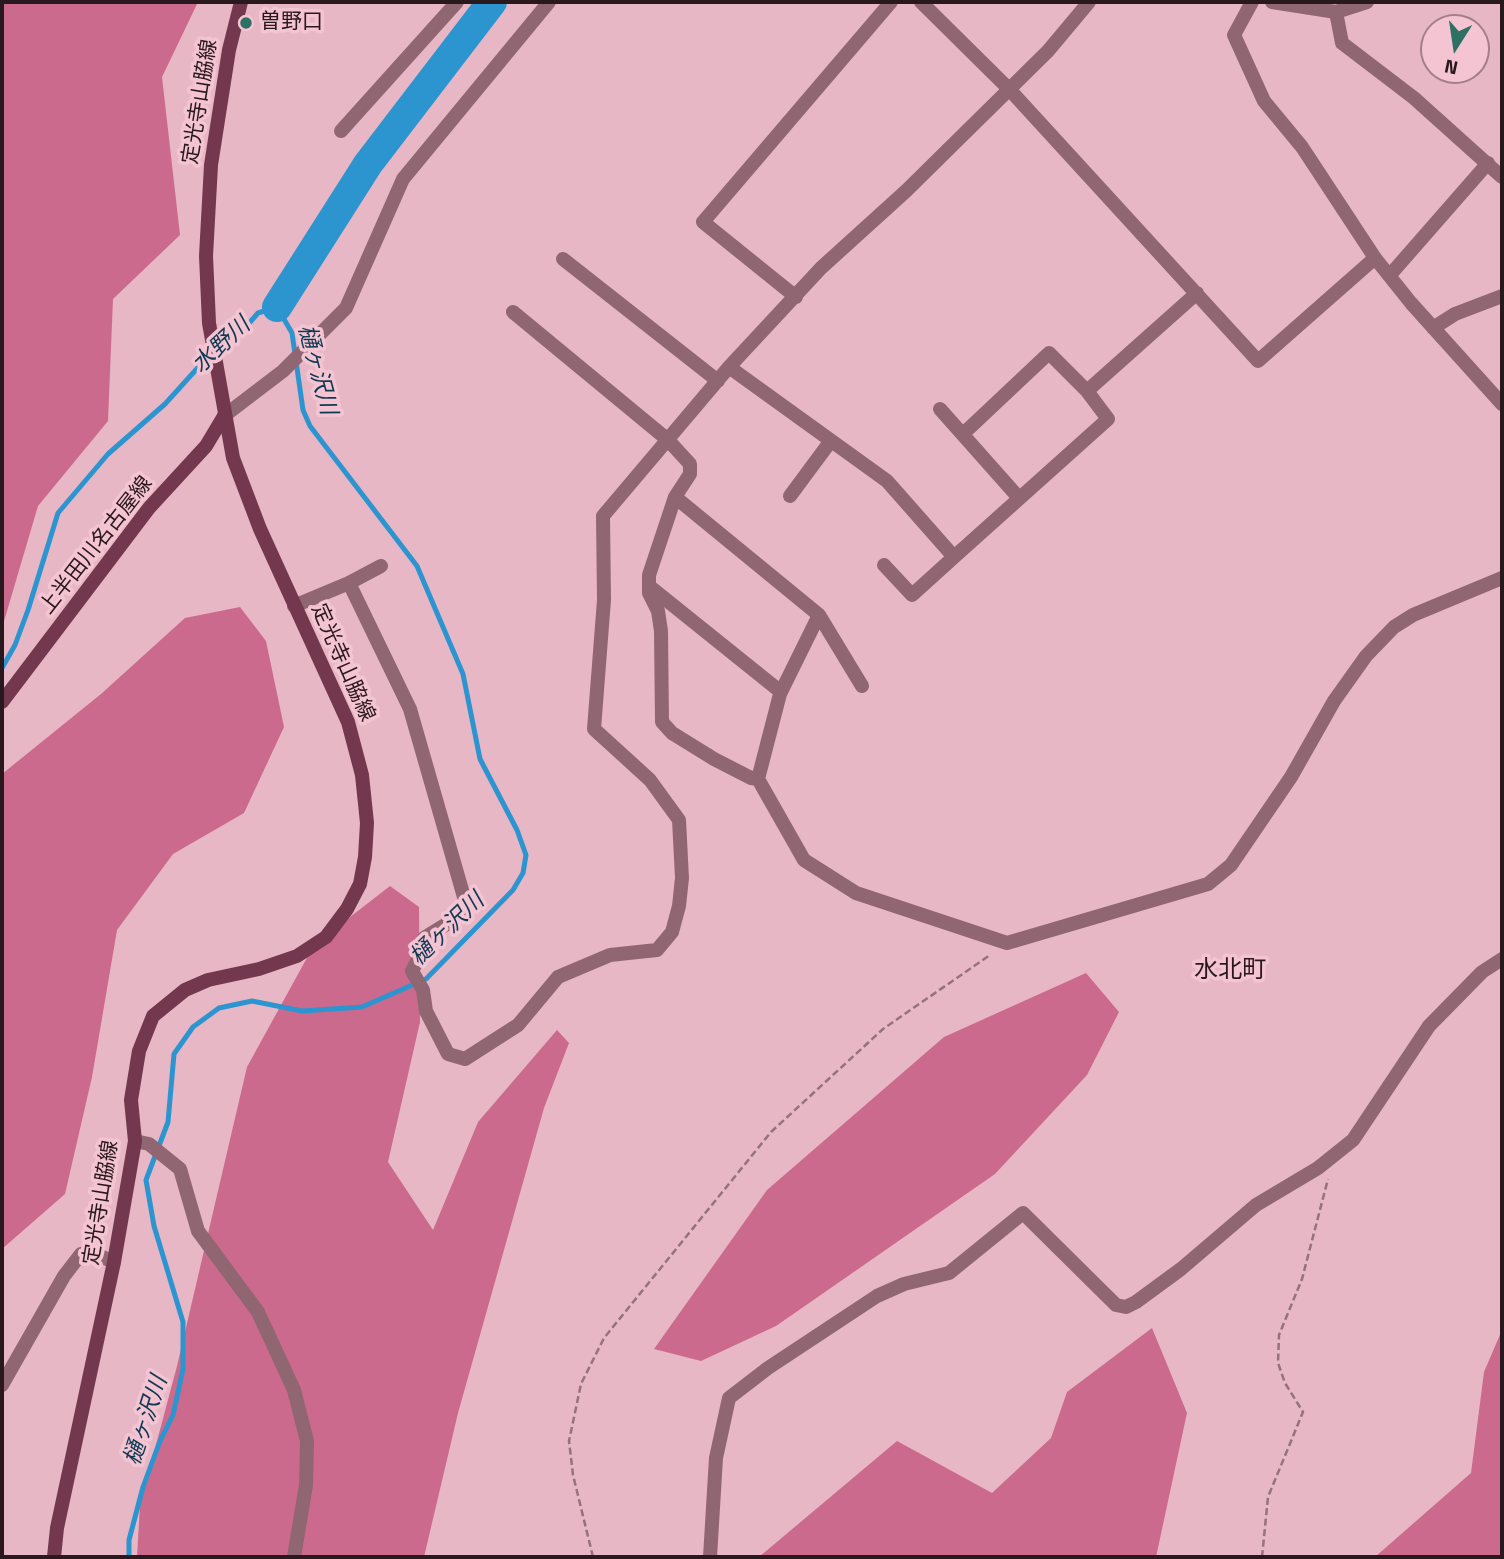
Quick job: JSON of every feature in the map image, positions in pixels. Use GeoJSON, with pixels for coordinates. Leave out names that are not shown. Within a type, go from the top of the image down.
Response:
{"type":"FeatureCollection","features":[{"type":"Feature","properties":{"kind":"main road","name":"定光寺山脇線"},"geometry":{"type":"LineString","coordinates":[[54,1557],[72,1449],[142,1142],[131,1100],[139,1051],[153,1016],[185,990],[208,980],[260,969],[297,956],[326,937],[347,909],[359,884],[365,857],[367,822],[362,775],[348,722],[295,606],[233,458],[209,323],[205,256],[211,165],[229,50],[241,2]]}},
{"type":"Feature","properties":{"kind":"main road","name":"上半田川名古屋線"},"geometry":{"type":"LineString","coordinates":[[2,702],[149,508],[206,446],[225,416]]}},
{"type":"Feature","properties":{"kind":"street"},"geometry":{"type":"LineString","coordinates":[[341,131],[457,2]]}},
{"type":"Feature","properties":{"kind":"street"},"geometry":{"type":"LineString","coordinates":[[225,416],[283,371],[346,308],[403,179],[550,2]]}},
{"type":"Feature","properties":{"kind":"street"},"geometry":{"type":"LineString","coordinates":[[796,297],[704,222],[891,2]]}},
{"type":"Feature","properties":{"kind":"street"},"geometry":{"type":"LineString","coordinates":[[920,2],[1009,89],[1258,360],[1375,258]]}},
{"type":"Feature","properties":{"kind":"street"},"geometry":{"type":"LineString","coordinates":[[349,583],[410,709],[466,904],[458,917],[424,938],[423,950],[412,971],[423,990],[426,1012],[448,1054],[465,1059],[517,1025],[558,977],[610,955],[657,950],[673,932],[682,878],[679,820],[650,780],[594,729],[604,600],[603,516],[729,368],[821,268],[906,191],[1048,51],[1090,2]]}},
{"type":"Feature","properties":{"kind":"street"},"geometry":{"type":"LineString","coordinates":[[1252,2],[1234,35],[1264,101],[1302,147],[1375,258],[1433,328],[1502,404]]}},
{"type":"Feature","properties":{"kind":"street"},"geometry":{"type":"LineString","coordinates":[[1272,2],[1336,12],[1367,2]]}},
{"type":"Feature","properties":{"kind":"street"},"geometry":{"type":"LineString","coordinates":[[1336,12],[1342,43],[1414,98],[1502,177]]}},
{"type":"Feature","properties":{"kind":"street"},"geometry":{"type":"LineString","coordinates":[[1390,275],[1488,163]]}},
{"type":"Feature","properties":{"kind":"street"},"geometry":{"type":"LineString","coordinates":[[563,259],[718,381]]}},
{"type":"Feature","properties":{"kind":"street"},"geometry":{"type":"LineString","coordinates":[[1087,391],[1197,293]]}},
{"type":"Feature","properties":{"kind":"street"},"geometry":{"type":"LineString","coordinates":[[1433,328],[1455,314],[1502,296]]}},
{"type":"Feature","properties":{"kind":"street"},"geometry":{"type":"LineString","coordinates":[[513,312],[668,440],[690,464],[690,474],[675,497],[658,543],[649,586],[658,611],[662,641],[662,722],[672,733],[714,759],[758,779]]}},
{"type":"Feature","properties":{"kind":"street"},"geometry":{"type":"LineString","coordinates":[[884,565],[912,595],[1108,419],[1087,391],[1049,353],[963,434]]}},
{"type":"Feature","properties":{"kind":"street"},"geometry":{"type":"LineString","coordinates":[[729,368],[887,481],[954,557]]}},
{"type":"Feature","properties":{"kind":"street"},"geometry":{"type":"LineString","coordinates":[[940,409],[1020,498]]}},
{"type":"Feature","properties":{"kind":"street"},"geometry":{"type":"LineString","coordinates":[[790,496],[830,442]]}},
{"type":"Feature","properties":{"kind":"street"},"geometry":{"type":"LineString","coordinates":[[675,497],[819,615],[862,686]]}},
{"type":"Feature","properties":{"kind":"street"},"geometry":{"type":"LineString","coordinates":[[295,606],[381,566]]}},
{"type":"Feature","properties":{"kind":"street"},"geometry":{"type":"LineString","coordinates":[[819,615],[781,692],[758,779],[804,860],[856,893],[1007,943],[1208,884],[1231,865],[1291,777],[1334,701],[1366,656],[1394,627],[1413,615],[1502,578]]}},
{"type":"Feature","properties":{"kind":"street"},"geometry":{"type":"LineString","coordinates":[[649,586],[781,692]]}},
{"type":"Feature","properties":{"kind":"street"},"geometry":{"type":"LineString","coordinates":[[710,1557],[716,1458],[729,1398],[768,1368],[877,1296],[904,1284],[948,1273],[1023,1213],[1116,1305],[1126,1307],[1181,1269],[1256,1205],[1334,1157],[1353,1140],[1429,1026],[1482,972],[1502,959]]}},
{"type":"Feature","properties":{"kind":"street"},"geometry":{"type":"LineString","coordinates":[[142,1142],[180,1169],[198,1231],[258,1312],[294,1390],[307,1441],[306,1485],[294,1557]]}},
{"type":"Feature","properties":{"kind":"street"},"geometry":{"type":"LineString","coordinates":[[2,1385],[64,1276],[81,1255],[93,1253],[114,1262]]}},
{"type":"Feature","properties":{"kind":"path"},"geometry":{"type":"LineString","coordinates":[[593,1557],[573,1475],[569,1441],[581,1384],[604,1338],[771,1132],[883,1029],[1007,943]]}},
{"type":"Feature","properties":{"kind":"path"},"geometry":{"type":"LineString","coordinates":[[1262,1557],[1269,1497],[1303,1412],[1278,1363],[1279,1335],[1302,1279],[1334,1157]]}},
{"type":"Feature","properties":{"kind":"shaded area"},"geometry":{"type":"Polygon","coordinates":[[[2,2],[198,2],[162,77],[180,235],[113,299],[108,421],[38,506],[2,628],[2,2]]]}},
{"type":"Feature","properties":{"kind":"shaded area"},"geometry":{"type":"Polygon","coordinates":[[[240,607],[266,641],[284,727],[244,813],[173,854],[117,930],[92,1077],[65,1194],[2,1249],[2,774],[101,694],[185,618],[240,607]]]}},
{"type":"Feature","properties":{"kind":"shaded area"},"geometry":{"type":"Polygon","coordinates":[[[390,886],[419,907],[420,1022],[388,1162],[433,1230],[478,1122],[557,1030],[569,1043],[544,1108],[458,1413],[424,1557],[137,1557],[140,1505],[177,1366],[247,1067],[314,945],[390,886]]]}},
{"type":"Feature","properties":{"kind":"shaded area"},"geometry":{"type":"Polygon","coordinates":[[[1086,973],[1119,1012],[1087,1075],[995,1174],[776,1326],[701,1361],[654,1349],[767,1190],[944,1037],[1086,973]]]}},
{"type":"Feature","properties":{"kind":"shaded area"},"geometry":{"type":"Polygon","coordinates":[[[1152,1328],[1187,1413],[1156,1557],[759,1557],[897,1441],[992,1493],[1051,1438],[1067,1392],[1152,1328]]]}},
{"type":"Feature","properties":{"kind":"shaded area"},"geometry":{"type":"Polygon","coordinates":[[[1502,1330],[1502,1557],[1375,1557],[1471,1473],[1484,1372],[1502,1330]]]}},
{"type":"Feature","properties":{"kind":"waterway","name":"水野川"},"geometry":{"type":"LineString","coordinates":[[277,307],[368,164],[492,2]]}},
{"type":"Feature","properties":{"kind":"waterway","name":"樋ヶ沢川"},"geometry":{"type":"LineString","coordinates":[[2,668],[15,645],[28,610],[58,513],[108,454],[165,404],[203,362],[238,336],[258,313],[277,307],[292,333],[303,410],[310,426],[417,566],[463,674],[480,759],[517,830],[526,855],[523,873],[513,890],[426,979],[362,1007],[302,1011],[252,1001],[219,1008],[193,1027],[174,1054],[168,1122],[146,1180],[154,1226],[183,1322],[183,1369],[173,1415],[143,1487],[129,1540],[129,1557]]}},
{"type":"Feature","properties":{"kind":"place","name":"曽野口"},"geometry":{"type":"Point","coordinates":[246,23]}},
{"type":"Feature","properties":{"kind":"district","name":"水北町"},"geometry":{"type":"Point","coordinates":[1230,971]}}]}
